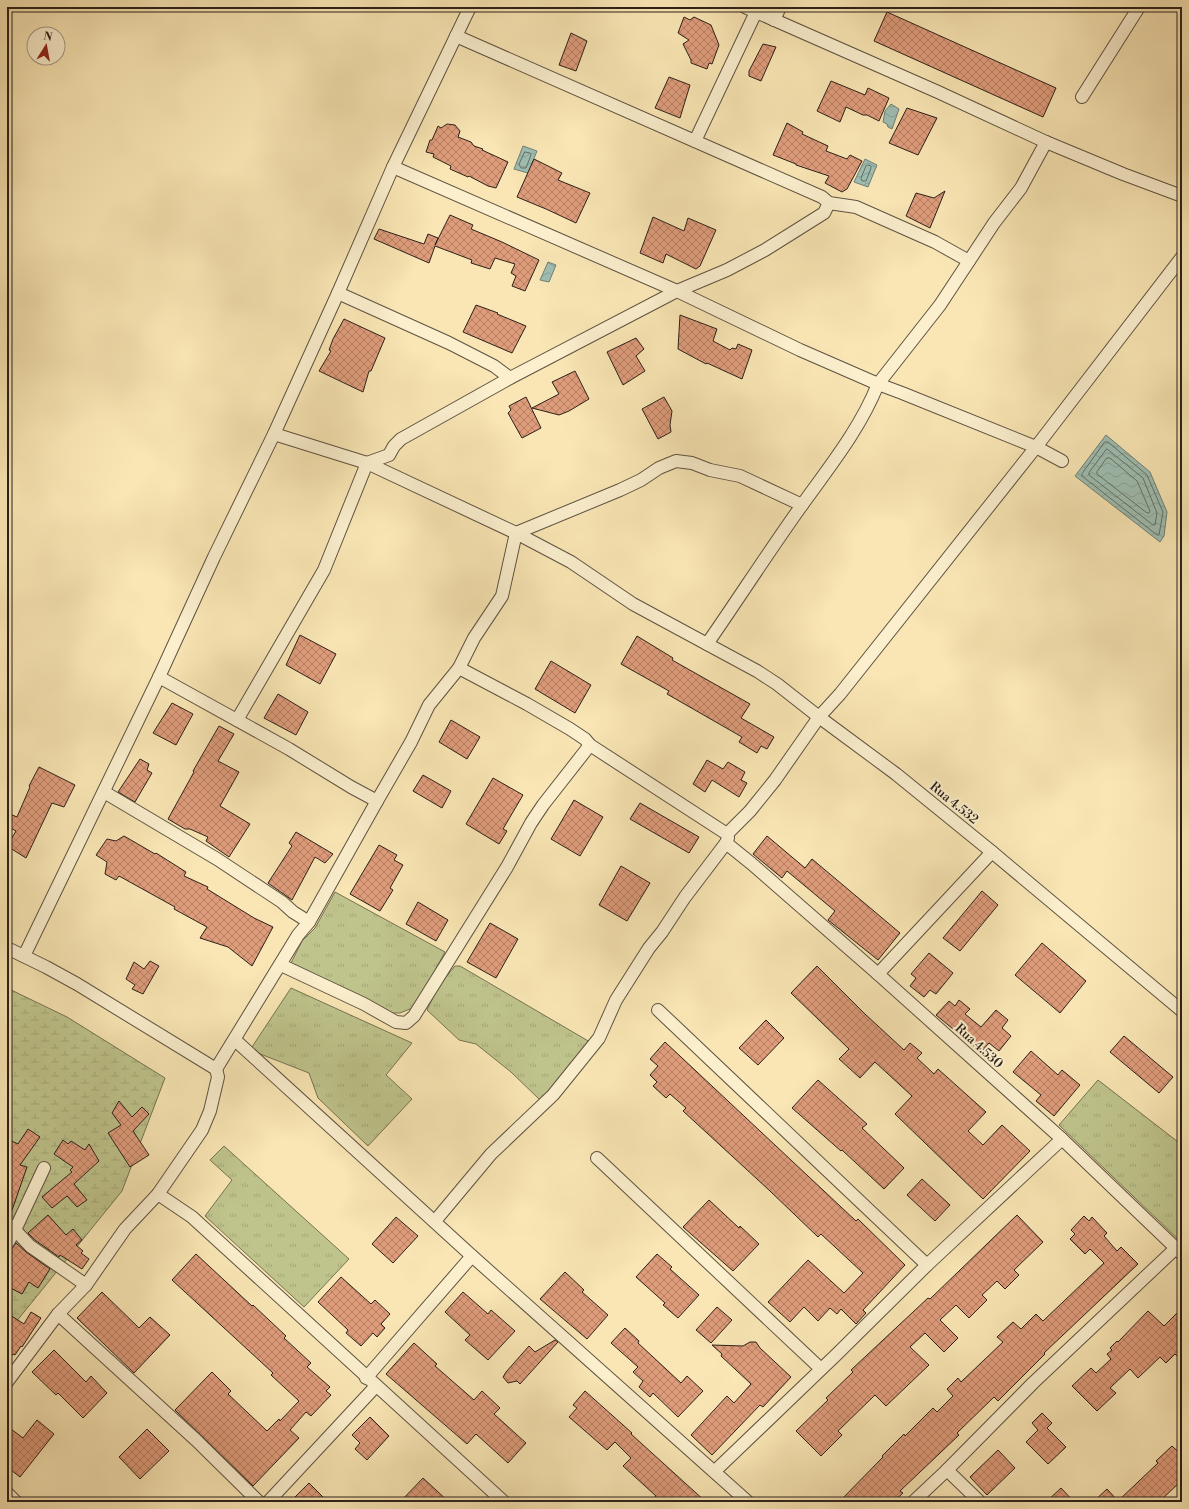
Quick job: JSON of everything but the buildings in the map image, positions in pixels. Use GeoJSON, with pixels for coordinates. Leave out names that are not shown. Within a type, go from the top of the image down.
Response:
{"type":"FeatureCollection","features":[{"type":"Feature","properties":{"kind":"street"},"geometry":{"type":"LineString","coordinates":[[24,956],[160,677],[214,557],[274,434],[393,167],[470,7]]}},
{"type":"Feature","properties":{"kind":"street"},"geometry":{"type":"LineString","coordinates":[[774,20],[780,7]]}},
{"type":"Feature","properties":{"kind":"street"},"geometry":{"type":"LineString","coordinates":[[1082,97],[1140,7]]}},
{"type":"Feature","properties":{"kind":"street"},"geometry":{"type":"LineString","coordinates":[[695,141],[751,10],[938,92],[1046,142],[1123,174],[1182,196]]}},
{"type":"Feature","properties":{"kind":"street"},"geometry":{"type":"LineString","coordinates":[[456,36],[822,197],[829,202],[856,207],[935,242],[969,261]]}},
{"type":"Feature","properties":{"kind":"street"},"geometry":{"type":"LineString","coordinates":[[707,644],[802,505],[844,447],[872,400],[878,384],[940,305],[994,223],[1020,188],[1046,142]]}},
{"type":"Feature","properties":{"kind":"street"},"geometry":{"type":"LineString","coordinates":[[393,167],[677,291],[775,338],[878,384],[1036,447],[1062,461]]}},
{"type":"Feature","properties":{"kind":"street"},"geometry":{"type":"LineString","coordinates":[[237,720],[324,570],[368,463],[389,455],[394,446],[401,439],[510,378],[677,291],[727,270],[766,250],[824,213],[829,202]]}},
{"type":"Feature","properties":{"kind":"street"},"geometry":{"type":"LineString","coordinates":[[435,1221],[491,1154],[553,1095],[599,1038],[616,1000],[649,948],[662,932],[685,896],[727,839],[775,780],[819,717],[840,694],[1036,447],[1182,257]]}},
{"type":"Feature","properties":{"kind":"street"},"geometry":{"type":"LineString","coordinates":[[338,293],[455,346],[494,366],[510,378]]}},
{"type":"Feature","properties":{"kind":"street","name":"Rua 4.532"},"geometry":{"type":"LineString","coordinates":[[274,434],[368,463],[516,533],[572,562],[633,604],[757,671],[777,684],[896,774],[1182,1011]]}},
{"type":"Feature","properties":{"kind":"street"},"geometry":{"type":"LineString","coordinates":[[216,1069],[298,935],[309,922],[411,742],[429,705],[459,668],[474,638],[502,596],[516,533],[620,490],[641,480],[659,468],[676,461],[692,463],[710,470],[740,476],[802,505]]}},
{"type":"Feature","properties":{"kind":"street","name":"Rua 4.530"},"geometry":{"type":"LineString","coordinates":[[459,668],[527,704],[577,733],[590,745],[727,839],[752,864],[878,974],[1062,1139],[1179,1251]]}},
{"type":"Feature","properties":{"kind":"street"},"geometry":{"type":"LineString","coordinates":[[160,677],[289,749],[350,787],[377,801]]}},
{"type":"Feature","properties":{"kind":"street"},"geometry":{"type":"LineString","coordinates":[[281,965],[364,1004],[396,1022],[406,1023],[414,1016],[507,867],[531,822],[590,745]]}},
{"type":"Feature","properties":{"kind":"street"},"geometry":{"type":"LineString","coordinates":[[104,792],[217,859],[282,902],[293,912],[309,922]]}},
{"type":"Feature","properties":{"kind":"street"},"geometry":{"type":"LineString","coordinates":[[878,974],[992,852]]}},
{"type":"Feature","properties":{"kind":"street"},"geometry":{"type":"LineString","coordinates":[[7,948],[46,967],[117,1008],[216,1069],[218,1077],[210,1111],[202,1130],[158,1194],[125,1229],[86,1285],[58,1314],[7,1382]]}},
{"type":"Feature","properties":{"kind":"street"},"geometry":{"type":"LineString","coordinates":[[658,1010],[927,1265]]}},
{"type":"Feature","properties":{"kind":"street"},"geometry":{"type":"LineString","coordinates":[[235,1040],[472,1256],[748,1502]]}},
{"type":"Feature","properties":{"kind":"street"},"geometry":{"type":"LineString","coordinates":[[714,1471],[927,1265],[1062,1139]]}},
{"type":"Feature","properties":{"kind":"street"},"geometry":{"type":"LineString","coordinates":[[597,1158],[821,1369]]}},
{"type":"Feature","properties":{"kind":"street"},"geometry":{"type":"LineString","coordinates":[[7,1244],[11,1226],[44,1168]]}},
{"type":"Feature","properties":{"kind":"street"},"geometry":{"type":"LineString","coordinates":[[158,1194],[192,1217],[366,1378],[504,1502]]}},
{"type":"Feature","properties":{"kind":"street"},"geometry":{"type":"LineString","coordinates":[[11,1226],[34,1250],[86,1285]]}},
{"type":"Feature","properties":{"kind":"street"},"geometry":{"type":"LineString","coordinates":[[913,1502],[947,1470],[1033,1383],[1179,1251]]}},
{"type":"Feature","properties":{"kind":"street"},"geometry":{"type":"LineString","coordinates":[[366,1378],[472,1256]]}},
{"type":"Feature","properties":{"kind":"street"},"geometry":{"type":"LineString","coordinates":[[58,1314],[196,1440],[259,1502]]}},
{"type":"Feature","properties":{"kind":"street"},"geometry":{"type":"LineString","coordinates":[[268,1502],[376,1386]]}},
{"type":"Feature","properties":{"kind":"street"},"geometry":{"type":"LineString","coordinates":[[947,1470],[980,1502]]}},
{"type":"Feature","properties":{"kind":"street"},"geometry":{"type":"LineString","coordinates":[[7,1493],[16,1502]]}},
{"type":"Feature","properties":{"kind":"green space"},"geometry":{"type":"Polygon","coordinates":[[[335,892],[445,952],[415,1007],[400,1013],[391,1013],[291,963],[302,941],[315,928],[335,892]]]}},
{"type":"Feature","properties":{"kind":"green space"},"geometry":{"type":"Polygon","coordinates":[[[455,966],[460,966],[590,1042],[541,1101],[511,1072],[476,1044],[459,1040],[427,1010],[439,985],[455,966]]]}},
{"type":"Feature","properties":{"kind":"green space"},"geometry":{"type":"Polygon","coordinates":[[[7,988],[67,1017],[165,1078],[122,1191],[7,1333],[7,988]]]}},
{"type":"Feature","properties":{"kind":"green space"},"geometry":{"type":"Polygon","coordinates":[[[291,988],[412,1043],[386,1075],[412,1099],[368,1146],[318,1098],[309,1073],[250,1050],[291,988]]]}},
{"type":"Feature","properties":{"kind":"green space"},"geometry":{"type":"Polygon","coordinates":[[[1098,1080],[1182,1145],[1182,1243],[1059,1125],[1098,1080]]]}},
{"type":"Feature","properties":{"kind":"green space"},"geometry":{"type":"Polygon","coordinates":[[[224,1146],[349,1259],[304,1307],[205,1216],[232,1180],[210,1160],[224,1146]]]}},
{"type":"Feature","properties":{"kind":"water"},"geometry":{"type":"Polygon","coordinates":[[[891,104],[899,109],[892,129],[883,122],[885,111],[891,104]]]}},
{"type":"Feature","properties":{"kind":"water"},"geometry":{"type":"Polygon","coordinates":[[[523,146],[537,151],[528,173],[514,169],[523,146]]]}},
{"type":"Feature","properties":{"kind":"water"},"geometry":{"type":"Polygon","coordinates":[[[865,159],[877,165],[868,187],[854,182],[865,159]]]}},
{"type":"Feature","properties":{"kind":"water"},"geometry":{"type":"Polygon","coordinates":[[[548,262],[556,265],[549,282],[540,280],[548,262]]]}},
{"type":"Feature","properties":{"kind":"water"},"geometry":{"type":"Polygon","coordinates":[[[1106,435],[1150,472],[1167,512],[1164,536],[1160,542],[1075,476],[1106,435]]]}}]}
